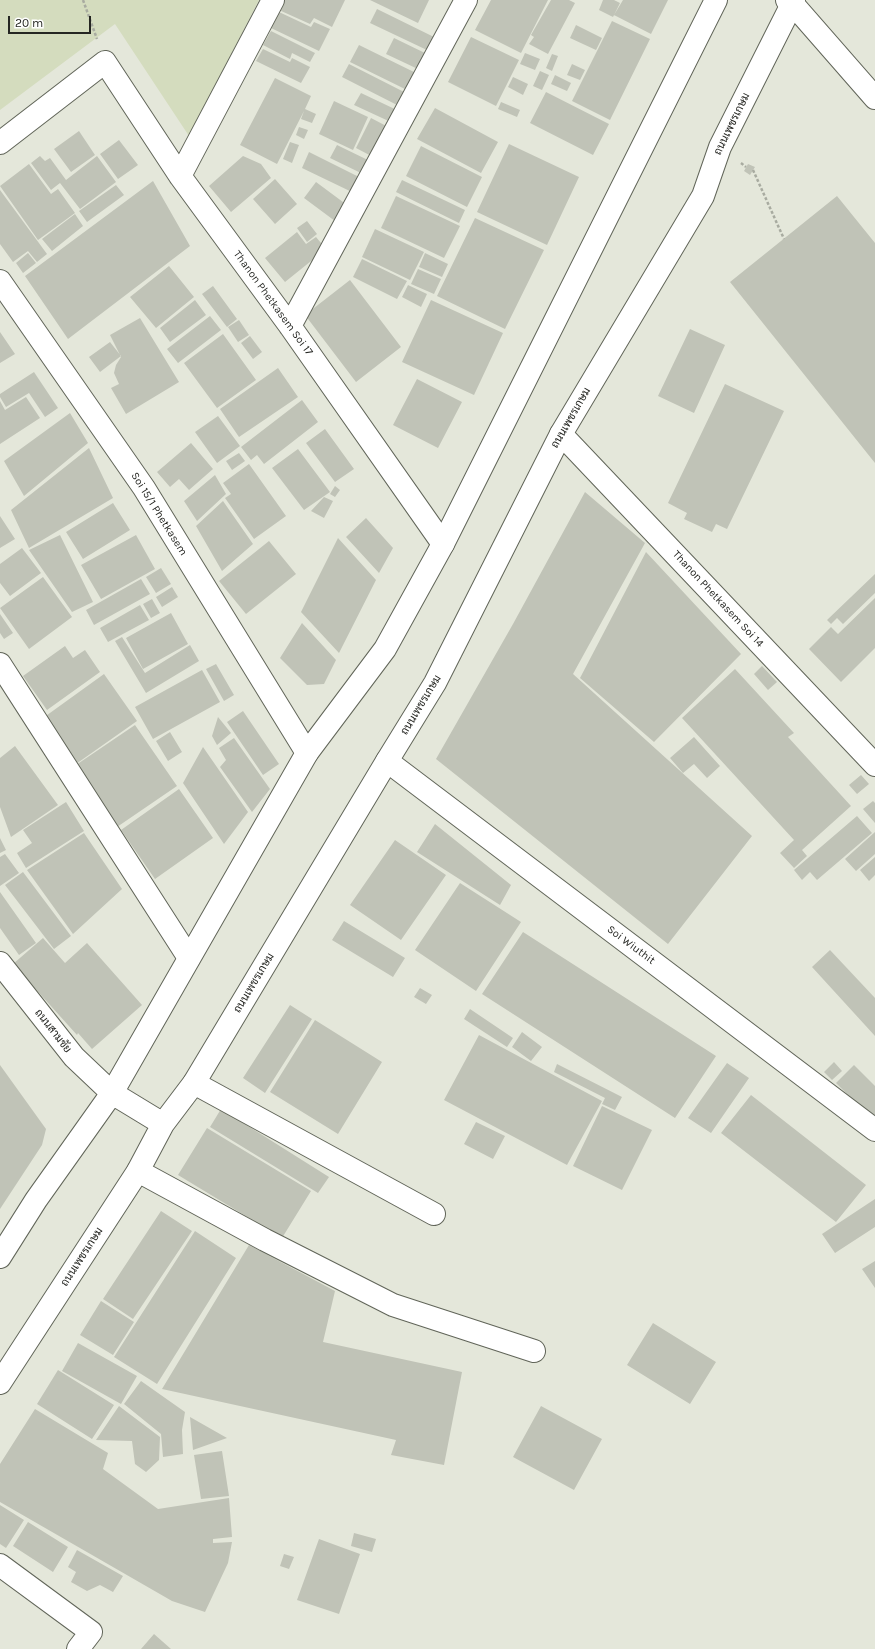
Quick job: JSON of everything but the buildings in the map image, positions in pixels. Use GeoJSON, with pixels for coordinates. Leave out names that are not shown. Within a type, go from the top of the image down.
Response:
{"type":"FeatureCollection","features":[{"type":"Feature","properties":{"kind":"street"},"geometry":{"type":"LineString","coordinates":[[180,176],[273,0]]}},
{"type":"Feature","properties":{"kind":"street"},"geometry":{"type":"LineString","coordinates":[[290,326],[466,0]]}},
{"type":"Feature","properties":{"kind":"street"},"geometry":{"type":"LineString","coordinates":[[0,1257],[36,1200],[112,1093],[307,753],[385,649],[443,544],[716,0]]}},
{"type":"Feature","properties":{"kind":"street"},"geometry":{"type":"LineString","coordinates":[[791,1],[875,98]]}},
{"type":"Feature","properties":{"kind":"street","name":"ถนนเพชรเกษม"},"geometry":{"type":"LineString","coordinates":[[0,1383],[138,1171],[163,1124],[194,1083],[435,683],[561,434],[704,196],[720,147],[791,1]]}},
{"type":"Feature","properties":{"kind":"street"},"geometry":{"type":"LineString","coordinates":[[0,143],[105,62]]}},
{"type":"Feature","properties":{"kind":"street","name":"Thanon Phetkasem Soi 17"},"geometry":{"type":"LineString","coordinates":[[105,62],[180,176],[290,326],[443,544]]}},
{"type":"Feature","properties":{"kind":"street","name":"Soi 15/1 Phetkasem"},"geometry":{"type":"LineString","coordinates":[[0,281],[144,488],[307,753]]}},
{"type":"Feature","properties":{"kind":"street","name":"Thanon Phetkasem Soi 14"},"geometry":{"type":"LineString","coordinates":[[561,434],[875,765]]}},
{"type":"Feature","properties":{"kind":"street"},"geometry":{"type":"LineString","coordinates":[[0,664],[189,958]]}},
{"type":"Feature","properties":{"kind":"street","name":"Soi Wiuthit"},"geometry":{"type":"LineString","coordinates":[[387,761],[875,1130]]}},
{"type":"Feature","properties":{"kind":"street","name":"ถนนสามชัย"},"geometry":{"type":"LineString","coordinates":[[0,963],[74,1057],[112,1093],[163,1124]]}},
{"type":"Feature","properties":{"kind":"street"},"geometry":{"type":"LineString","coordinates":[[194,1083],[434,1214]]}},
{"type":"Feature","properties":{"kind":"street"},"geometry":{"type":"LineString","coordinates":[[138,1171],[265,1240],[393,1305],[534,1351]]}},
{"type":"Feature","properties":{"kind":"street"},"geometry":{"type":"LineString","coordinates":[[0,1565],[91,1632],[78,1649]]}},
{"type":"Feature","properties":{"kind":"path"},"geometry":{"type":"LineString","coordinates":[[82,0],[105,62]]}},
{"type":"Feature","properties":{"kind":"path"},"geometry":{"type":"LineString","coordinates":[[753,170],[784,239]]}},
{"type":"Feature","properties":{"kind":"green space"},"geometry":{"type":"Polygon","coordinates":[[[0,0],[259,0],[189,136],[115,24],[0,110],[0,0]]]}}]}
